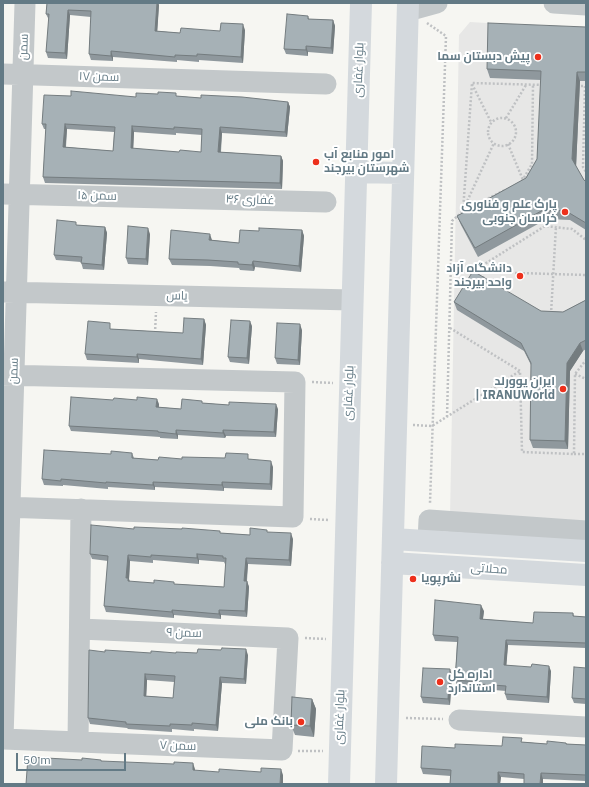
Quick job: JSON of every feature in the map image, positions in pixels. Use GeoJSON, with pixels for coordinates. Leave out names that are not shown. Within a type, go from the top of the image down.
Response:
{"type":"FeatureCollection","features":[{"type":"Feature","properties":{"kind":"main road","name":"بلوار غفاری"},"geometry":{"type":"LineString","coordinates":[[338,784],[361,3]]}},
{"type":"Feature","properties":{"kind":"main road"},"geometry":{"type":"LineString","coordinates":[[386,784],[408,7]]}},
{"type":"Feature","properties":{"kind":"main road"},"geometry":{"type":"LineString","coordinates":[[356,172],[403,173]]}},
{"type":"Feature","properties":{"kind":"main road","name":"محلاتی"},"geometry":{"type":"LineString","coordinates":[[393,539],[429,530],[583,541]]}},
{"type":"Feature","properties":{"kind":"main road","name":"محلاتی"},"geometry":{"type":"LineString","coordinates":[[392,563],[586,575]]}},
{"type":"Feature","properties":{"kind":"street","name":"سمن"},"geometry":{"type":"LineString","coordinates":[[3,739],[13,74],[25,3]]}},
{"type":"Feature","properties":{"kind":"street"},"geometry":{"type":"LineString","coordinates":[[408,7],[437,3]]}},
{"type":"Feature","properties":{"kind":"street"},"geometry":{"type":"LineString","coordinates":[[554,3],[586,5]]}},
{"type":"Feature","properties":{"kind":"street","name":"سمن ۱۷"},"geometry":{"type":"LineString","coordinates":[[13,74],[326,84]]}},
{"type":"Feature","properties":{"kind":"street","name":"سمن ۱۵"},"geometry":{"type":"LineString","coordinates":[[11,194],[174,198]]}},
{"type":"Feature","properties":{"kind":"street","name":"غفاری ۴۶"},"geometry":{"type":"LineString","coordinates":[[174,198],[326,202]]}},
{"type":"Feature","properties":{"kind":"street","name":"یاس"},"geometry":{"type":"LineString","coordinates":[[10,292],[352,300]]}},
{"type":"Feature","properties":{"kind":"street"},"geometry":{"type":"LineString","coordinates":[[7,507],[293,517],[295,382],[8,375]]}},
{"type":"Feature","properties":{"kind":"street"},"geometry":{"type":"LineString","coordinates":[[78,742],[81,509]]}},
{"type":"Feature","properties":{"kind":"street","name":"سمن ۹"},"geometry":{"type":"LineString","coordinates":[[80,629],[288,638]]}},
{"type":"Feature","properties":{"kind":"street"},"geometry":{"type":"LineString","coordinates":[[282,750],[288,638]]}},
{"type":"Feature","properties":{"kind":"street"},"geometry":{"type":"LineString","coordinates":[[459,720],[586,727]]}},
{"type":"Feature","properties":{"kind":"street","name":"سمن ۷"},"geometry":{"type":"LineString","coordinates":[[3,739],[282,750]]}},
{"type":"Feature","properties":{"kind":"path"},"geometry":{"type":"LineString","coordinates":[[408,7],[446,36],[429,530]]}},
{"type":"Feature","properties":{"kind":"path"},"geometry":{"type":"LineString","coordinates":[[472,83],[548,85]]}},
{"type":"Feature","properties":{"kind":"path"},"geometry":{"type":"LineString","coordinates":[[472,83],[491,122]]}},
{"type":"Feature","properties":{"kind":"path"},"geometry":{"type":"LineString","coordinates":[[462,211],[472,83]]}},
{"type":"Feature","properties":{"kind":"path"},"geometry":{"type":"LineString","coordinates":[[506,118],[526,85]]}},
{"type":"Feature","properties":{"kind":"path"},"geometry":{"type":"LineString","coordinates":[[516,184],[523,180],[532,164],[533,85]]}},
{"type":"Feature","properties":{"kind":"path"},"geometry":{"type":"LineString","coordinates":[[570,86],[586,86],[583,167],[586,172]]}},
{"type":"Feature","properties":{"kind":"path"},"geometry":{"type":"LineString","coordinates":[[498,118],[506,118],[513,123],[516,130],[514,138],[508,144],[501,146],[494,143],[489,137],[488,129],[491,122],[498,118]]}},
{"type":"Feature","properties":{"kind":"path"},"geometry":{"type":"LineString","coordinates":[[462,211],[494,143]]}},
{"type":"Feature","properties":{"kind":"path"},"geometry":{"type":"LineString","coordinates":[[508,144],[523,180]]}},
{"type":"Feature","properties":{"kind":"path"},"geometry":{"type":"LineString","coordinates":[[447,417],[452,221],[462,211],[509,187]]}},
{"type":"Feature","properties":{"kind":"path"},"geometry":{"type":"LineString","coordinates":[[489,283],[483,278],[483,265],[545,226],[556,226],[572,229],[586,240]]}},
{"type":"Feature","properties":{"kind":"path"},"geometry":{"type":"LineString","coordinates":[[551,317],[556,226]]}},
{"type":"Feature","properties":{"kind":"path"},"geometry":{"type":"LineString","coordinates":[[451,271],[586,276]]}},
{"type":"Feature","properties":{"kind":"path"},"geometry":{"type":"LineString","coordinates":[[155,340],[156,296]]}},
{"type":"Feature","properties":{"kind":"path"},"geometry":{"type":"LineString","coordinates":[[546,316],[556,317]]}},
{"type":"Feature","properties":{"kind":"path"},"geometry":{"type":"LineString","coordinates":[[449,327],[520,371]]}},
{"type":"Feature","properties":{"kind":"path"},"geometry":{"type":"LineString","coordinates":[[574,454],[575,374],[586,360]]}},
{"type":"Feature","properties":{"kind":"path"},"geometry":{"type":"LineString","coordinates":[[396,424],[432,426],[520,371]]}},
{"type":"Feature","properties":{"kind":"path"},"geometry":{"type":"LineString","coordinates":[[520,371],[522,452],[586,454]]}},
{"type":"Feature","properties":{"kind":"path"},"geometry":{"type":"LineString","coordinates":[[575,374],[586,379]]}},
{"type":"Feature","properties":{"kind":"path"},"geometry":{"type":"LineString","coordinates":[[295,382],[350,383]]}},
{"type":"Feature","properties":{"kind":"path"},"geometry":{"type":"LineString","coordinates":[[293,517],[346,522]]}},
{"type":"Feature","properties":{"kind":"path"},"geometry":{"type":"LineString","coordinates":[[288,638],[343,640]]}},
{"type":"Feature","properties":{"kind":"path"},"geometry":{"type":"LineString","coordinates":[[388,718],[459,720]]}},
{"type":"Feature","properties":{"kind":"path"},"geometry":{"type":"LineString","coordinates":[[282,750],[339,752]]}},
{"type":"Feature","properties":{"kind":"shaded area","name":"دانشگاه آزاد واحد بیرجند"},"geometry":{"type":"Polygon","coordinates":[[[470,22],[586,29],[586,524],[450,517],[459,35],[470,22]]]}},
{"type":"Feature","properties":{"kind":"building"},"geometry":{"type":"Polygon","coordinates":[[[47,3],[157,3],[155,31],[180,33],[181,28],[220,31],[221,23],[243,24],[241,57],[197,54],[197,56],[175,55],[175,57],[111,51],[111,56],[89,54],[91,11],[68,10],[65,53],[46,52],[49,14],[46,14],[47,3]]]}},
{"type":"Feature","properties":{"kind":"building"},"geometry":{"type":"Polygon","coordinates":[[[287,14],[308,16],[308,19],[333,20],[331,48],[306,46],[306,50],[284,49],[287,14]]]}},
{"type":"Feature","properties":{"kind":"building"},"geometry":{"type":"Polygon","coordinates":[[[488,23],[586,27],[586,72],[577,72],[572,159],[586,182],[586,223],[566,211],[543,210],[475,248],[457,216],[526,178],[537,159],[541,71],[487,69],[488,23]]]}},
{"type":"Feature","properties":{"kind":"building"},"geometry":{"type":"Polygon","coordinates":[[[71,91],[136,97],[136,93],[158,94],[158,92],[176,93],[176,96],[201,98],[201,95],[242,97],[288,102],[285,132],[220,127],[218,152],[281,156],[280,183],[43,177],[46,124],[42,124],[44,95],[71,96],[71,91]],[[65,124],[63,147],[113,151],[115,127],[65,124]],[[132,126],[131,148],[179,152],[180,150],[201,152],[202,129],[132,126]]]}},
{"type":"Feature","properties":{"kind":"building"},"geometry":{"type":"Polygon","coordinates":[[[57,220],[76,222],[76,225],[105,227],[102,265],[81,263],[82,257],[54,255],[57,220]]]}},
{"type":"Feature","properties":{"kind":"building"},"geometry":{"type":"Polygon","coordinates":[[[128,226],[148,228],[146,259],[126,258],[128,226]]]}},
{"type":"Feature","properties":{"kind":"building"},"geometry":{"type":"Polygon","coordinates":[[[259,228],[302,230],[299,266],[253,261],[252,265],[238,264],[238,262],[169,259],[171,230],[210,234],[209,240],[239,243],[240,230],[259,231],[259,228]]]}},
{"type":"Feature","properties":{"kind":"building"},"geometry":{"type":"Polygon","coordinates":[[[473,271],[541,311],[563,312],[586,300],[586,340],[580,343],[567,363],[565,441],[530,440],[531,363],[521,343],[454,302],[473,271]]]}},
{"type":"Feature","properties":{"kind":"building"},"geometry":{"type":"Polygon","coordinates":[[[184,318],[204,319],[201,359],[137,354],[137,357],[85,354],[88,321],[110,323],[110,329],[183,333],[184,318]]]}},
{"type":"Feature","properties":{"kind":"building"},"geometry":{"type":"Polygon","coordinates":[[[231,320],[250,321],[247,358],[228,357],[231,320]]]}},
{"type":"Feature","properties":{"kind":"building"},"geometry":{"type":"Polygon","coordinates":[[[277,323],[300,324],[298,360],[275,358],[277,323]]]}},
{"type":"Feature","properties":{"kind":"building"},"geometry":{"type":"Polygon","coordinates":[[[71,397],[113,400],[114,398],[137,400],[137,397],[157,399],[156,407],[181,409],[182,399],[202,401],[202,403],[229,405],[229,402],[276,404],[274,432],[223,430],[223,433],[176,430],[176,434],[158,431],[69,426],[71,397]]]}},
{"type":"Feature","properties":{"kind":"building"},"geometry":{"type":"Polygon","coordinates":[[[44,450],[111,454],[111,451],[132,453],[132,458],[158,460],[159,457],[182,459],[182,457],[225,458],[226,453],[248,454],[248,459],[271,461],[270,484],[222,482],[222,485],[153,482],[153,485],[42,479],[44,450]]]}},
{"type":"Feature","properties":{"kind":"building"},"geometry":{"type":"Polygon","coordinates":[[[91,525],[134,529],[134,527],[182,528],[250,535],[250,528],[267,530],[267,532],[291,533],[289,560],[246,558],[244,581],[247,581],[245,611],[219,610],[219,614],[172,610],[172,612],[104,606],[108,556],[90,554],[91,525]],[[197,554],[197,558],[128,555],[126,578],[128,578],[128,581],[154,583],[154,580],[174,582],[174,584],[224,587],[226,558],[223,558],[223,556],[197,554]]]}},
{"type":"Feature","properties":{"kind":"building"},"geometry":{"type":"Polygon","coordinates":[[[435,600],[481,605],[480,619],[533,623],[534,612],[573,613],[573,616],[586,617],[586,643],[506,640],[504,665],[531,667],[532,664],[549,666],[547,697],[505,694],[506,686],[455,680],[458,637],[433,635],[435,600]]]}},
{"type":"Feature","properties":{"kind":"building"},"geometry":{"type":"Polygon","coordinates":[[[222,648],[246,649],[244,679],[220,677],[216,725],[192,723],[192,725],[170,724],[170,726],[126,724],[126,722],[88,718],[89,650],[105,652],[105,650],[151,653],[151,651],[197,653],[198,649],[221,650],[222,648]],[[145,674],[144,696],[173,698],[175,676],[145,674]]]}},
{"type":"Feature","properties":{"kind":"building"},"geometry":{"type":"Polygon","coordinates":[[[574,667],[586,668],[586,699],[572,698],[574,667]]]}},
{"type":"Feature","properties":{"kind":"building"},"geometry":{"type":"Polygon","coordinates":[[[423,668],[450,669],[448,699],[421,697],[423,668]]]}},
{"type":"Feature","properties":{"kind":"building"},"geometry":{"type":"Polygon","coordinates":[[[292,697],[312,699],[310,726],[291,725],[292,697]]]}},
{"type":"Feature","properties":{"kind":"building"},"geometry":{"type":"Polygon","coordinates":[[[503,737],[522,738],[521,742],[547,744],[547,741],[586,745],[586,775],[541,773],[540,784],[524,784],[524,774],[498,772],[498,784],[450,784],[451,770],[421,768],[422,746],[455,748],[455,744],[502,746],[503,737]]]}},
{"type":"Feature","properties":{"kind":"building"},"geometry":{"type":"Polygon","coordinates":[[[28,757],[82,760],[82,758],[101,761],[174,764],[174,762],[193,763],[193,770],[219,772],[219,769],[261,772],[261,768],[281,769],[280,784],[26,784],[28,757]]]}},
{"type":"Feature","properties":{"kind":"place","name":"پیش دبستان سما"},"geometry":{"type":"Point","coordinates":[538,57]}},
{"type":"Feature","properties":{"kind":"place","name":"امور منابع آب شهرستان بیرجند"},"geometry":{"type":"Point","coordinates":[316,162]}},
{"type":"Feature","properties":{"kind":"place","name":"پارک علم و فناوری خراسان جنوبی"},"geometry":{"type":"Point","coordinates":[565,212]}},
{"type":"Feature","properties":{"kind":"place","name":"دانشگاه آزاد واحد بیرجند"},"geometry":{"type":"Point","coordinates":[520,276]}},
{"type":"Feature","properties":{"kind":"place","name":"ایران یوورلد | IRANUWorld"},"geometry":{"type":"Point","coordinates":[563,389]}},
{"type":"Feature","properties":{"kind":"place","name":"نشرپویا"},"geometry":{"type":"Point","coordinates":[413,579]}},
{"type":"Feature","properties":{"kind":"place","name":"اداره کل استاندارد"},"geometry":{"type":"Point","coordinates":[440,682]}},
{"type":"Feature","properties":{"kind":"place","name":"بانک ملی"},"geometry":{"type":"Point","coordinates":[301,722]}}]}
